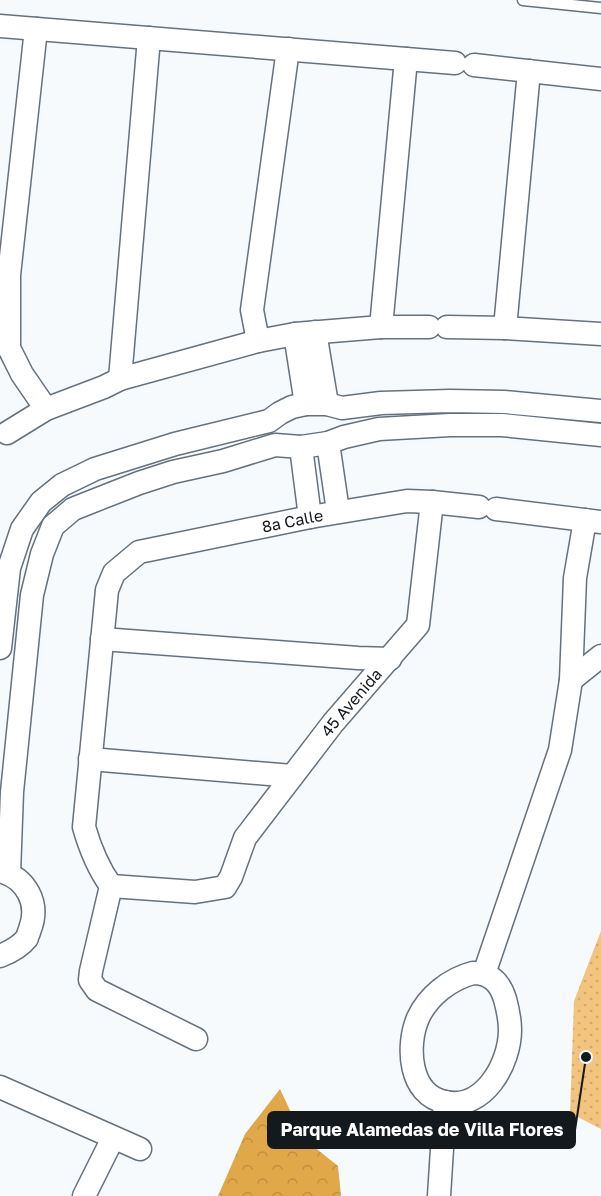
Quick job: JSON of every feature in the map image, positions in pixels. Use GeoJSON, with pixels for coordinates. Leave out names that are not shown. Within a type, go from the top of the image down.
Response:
{"type":"FeatureCollection","features":[{"type":"Feature","properties":{"kind":"street"},"geometry":{"type":"LineString","coordinates":[[0,26],[464,64],[601,79]]}},
{"type":"Feature","properties":{"kind":"street"},"geometry":{"type":"LineString","coordinates":[[36,29],[9,275],[9,348],[22,374],[46,409]]}},
{"type":"Feature","properties":{"kind":"street"},"geometry":{"type":"LineString","coordinates":[[120,379],[149,38]]}},
{"type":"Feature","properties":{"kind":"street"},"geometry":{"type":"LineString","coordinates":[[258,341],[252,310],[288,49]]}},
{"type":"Feature","properties":{"kind":"street"},"geometry":{"type":"LineString","coordinates":[[381,327],[406,59]]}},
{"type":"Feature","properties":{"kind":"street"},"geometry":{"type":"LineString","coordinates":[[505,328],[529,71]]}},
{"type":"Feature","properties":{"kind":"street"},"geometry":{"type":"LineString","coordinates":[[7,433],[46,409],[120,379],[258,341],[305,333],[381,327],[438,327],[505,328],[601,334]]}},
{"type":"Feature","properties":{"kind":"street"},"geometry":{"type":"LineString","coordinates":[[305,333],[325,405]]}},
{"type":"Feature","properties":{"kind":"street"},"geometry":{"type":"LineString","coordinates":[[0,643],[9,568],[22,529],[48,496],[62,485],[95,469],[175,444],[269,421],[286,410],[325,405],[450,401],[504,402],[601,411]]}},
{"type":"Feature","properties":{"kind":"street"},"geometry":{"type":"LineString","coordinates":[[325,405],[351,416],[353,422],[349,433],[336,440]]}},
{"type":"Feature","properties":{"kind":"street"},"geometry":{"type":"LineString","coordinates":[[269,421],[266,426],[267,437],[275,445]]}},
{"type":"Feature","properties":{"kind":"street"},"geometry":{"type":"LineString","coordinates":[[0,956],[14,951],[27,938],[34,920],[33,902],[24,885],[5,872],[32,595],[42,554],[53,526],[73,510],[140,483],[172,472],[223,461],[275,445],[301,447],[379,429],[450,425],[502,425],[601,435]]}},
{"type":"Feature","properties":{"kind":"street"},"geometry":{"type":"LineString","coordinates":[[336,440],[338,511]]}},
{"type":"Feature","properties":{"kind":"street"},"geometry":{"type":"LineString","coordinates":[[301,447],[310,517]]}},
{"type":"Feature","properties":{"kind":"street","name":"8a Calle"},"geometry":{"type":"LineString","coordinates":[[102,639],[107,590],[114,573],[139,552],[338,511],[407,501],[593,521]]}},
{"type":"Feature","properties":{"kind":"street","name":"45 Avenida"},"geometry":{"type":"LineString","coordinates":[[111,886],[195,892],[225,887],[245,838],[333,723],[418,625],[432,502]]}},
{"type":"Feature","properties":{"kind":"street"},"geometry":{"type":"LineString","coordinates":[[484,974],[560,750],[571,681],[574,578],[593,521]]}},
{"type":"Feature","properties":{"kind":"street"},"geometry":{"type":"LineString","coordinates":[[196,1039],[97,990],[90,980],[111,886],[103,875],[88,842],[84,827],[102,639],[390,659]]}},
{"type":"Feature","properties":{"kind":"street"},"geometry":{"type":"LineString","coordinates":[[571,681],[601,656]]}},
{"type":"Feature","properties":{"kind":"street"},"geometry":{"type":"LineString","coordinates":[[90,759],[292,776]]}},
{"type":"Feature","properties":{"kind":"street"},"geometry":{"type":"LineString","coordinates":[[468,974],[484,974],[499,985],[509,1012],[510,1032],[507,1052],[500,1070],[477,1098],[462,1103],[445,1102],[433,1097],[416,1077],[412,1048],[413,1033],[418,1018],[436,993],[468,974]]}},
{"type":"Feature","properties":{"kind":"street"},"geometry":{"type":"LineString","coordinates":[[0,1087],[140,1149]]}},
{"type":"Feature","properties":{"kind":"street"},"geometry":{"type":"LineString","coordinates":[[439,1196],[445,1102]]}},
{"type":"Feature","properties":{"kind":"street"},"geometry":{"type":"LineString","coordinates":[[84,1196],[113,1138]]}},
{"type":"Feature","properties":{"kind":"lane"},"geometry":{"type":"LineString","coordinates":[[523,0],[601,8]]}},
{"type":"Feature","properties":{"kind":"shaded area"},"geometry":{"type":"Polygon","coordinates":[[[601,931],[601,1129],[570,1113],[574,1001],[601,931]]]}},
{"type":"Feature","properties":{"kind":"green space"},"geometry":{"type":"Polygon","coordinates":[[[280,1089],[303,1138],[338,1166],[341,1196],[218,1196],[245,1134],[280,1089]]]}},
{"type":"Feature","properties":{"kind":"place","name":"Parque Alamedas de Villa Flores"},"geometry":{"type":"Point","coordinates":[586,1057]}}]}
